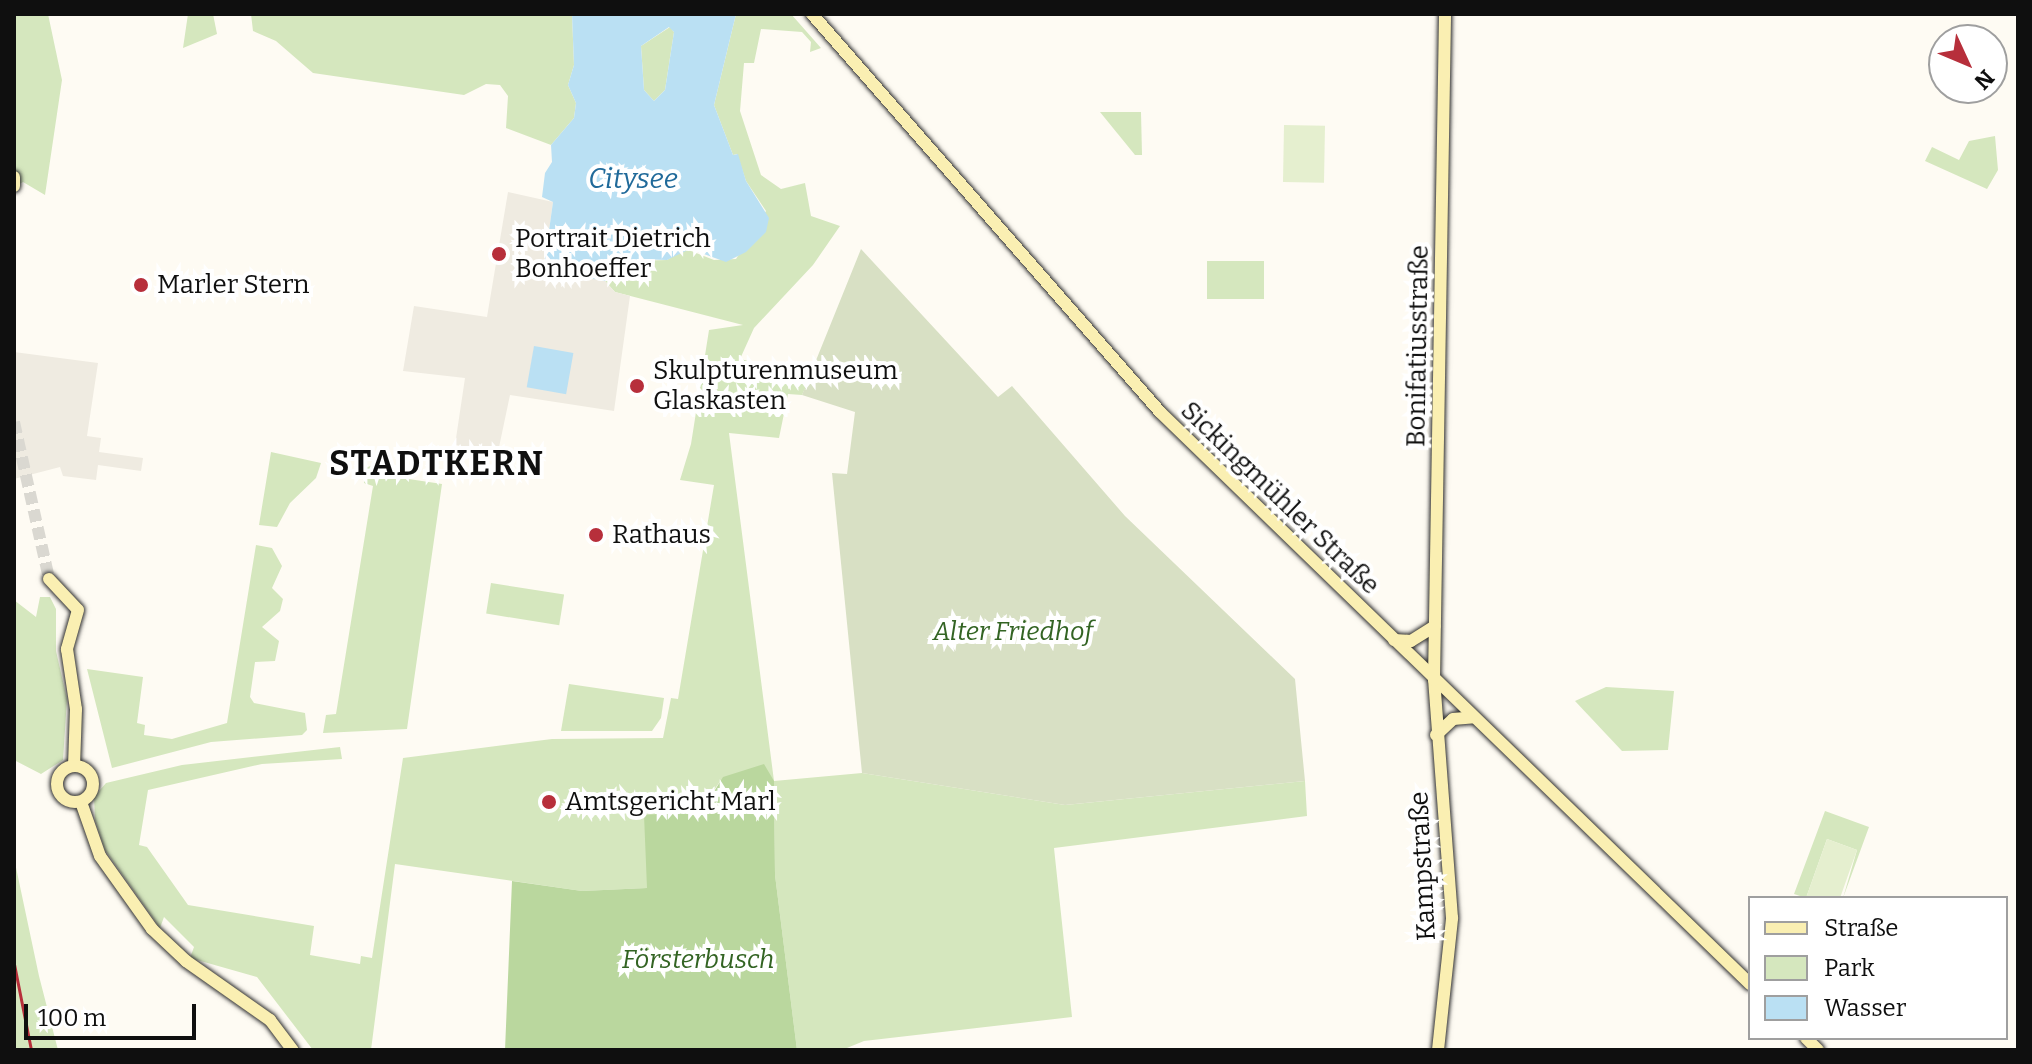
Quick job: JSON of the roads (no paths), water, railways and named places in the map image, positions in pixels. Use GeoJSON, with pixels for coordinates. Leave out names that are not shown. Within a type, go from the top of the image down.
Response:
{"type":"FeatureCollection","features":[{"type":"Feature","properties":{"kind":"street","name":"Sickingmühler Straße"},"geometry":{"type":"LineString","coordinates":[[812,14],[1160,412],[1748,982]]}},
{"type":"Feature","properties":{"kind":"street","name":"Bonifatiusstraße"},"geometry":{"type":"LineString","coordinates":[[1434,680],[1445,14]]}},
{"type":"Feature","properties":{"kind":"street"},"geometry":{"type":"LineString","coordinates":[[14,177],[14,186]]}},
{"type":"Feature","properties":{"kind":"street"},"geometry":{"type":"LineString","coordinates":[[49,579],[78,610],[67,649],[76,709],[74,766]]}},
{"type":"Feature","properties":{"kind":"street"},"geometry":{"type":"LineString","coordinates":[[1394,640],[1411,641],[1435,626]]}},
{"type":"Feature","properties":{"kind":"street","name":"Kampstraße"},"geometry":{"type":"LineString","coordinates":[[1434,680],[1452,918],[1438,1050]]}},
{"type":"Feature","properties":{"kind":"street"},"geometry":{"type":"LineString","coordinates":[[1436,735],[1453,719],[1474,717]]}},
{"type":"Feature","properties":{"kind":"street"},"geometry":{"type":"LineString","coordinates":[[74,766],[87,770],[93,780],[92,791],[81,802],[67,801],[58,790],[58,777],[74,766]]}},
{"type":"Feature","properties":{"kind":"street"},"geometry":{"type":"LineString","coordinates":[[81,802],[100,856],[152,929],[186,961],[270,1020],[293,1050]]}},
{"type":"Feature","properties":{"kind":"water","name":"Citysee"},"geometry":{"type":"Polygon","coordinates":[[[572,14],[736,14],[714,105],[733,155],[738,154],[746,181],[769,218],[766,232],[746,252],[726,262],[690,249],[667,260],[639,259],[605,281],[549,271],[544,266],[553,202],[542,197],[545,173],[552,162],[551,145],[574,118],[576,103],[568,85],[574,65],[572,14]],[[669,27],[641,46],[644,90],[654,101],[665,90],[674,32],[669,27]]]}},
{"type":"Feature","properties":{"kind":"water"},"geometry":{"type":"Polygon","coordinates":[[[534,346],[573,353],[566,394],[527,387],[534,346]]]}},
{"type":"Feature","properties":{"kind":"tunnel"},"geometry":{"type":"LineString","coordinates":[[14,422],[49,579]]}},
{"type":"Feature","properties":{"kind":"railway"},"geometry":{"type":"LineString","coordinates":[[14,964],[31,1050]]}},
{"type":"Feature","properties":{"kind":"place","name":"Portrait Dietrich Bonhoeffer"},"geometry":{"type":"Point","coordinates":[499,254]}},
{"type":"Feature","properties":{"kind":"place","name":"Marler Stern"},"geometry":{"type":"Point","coordinates":[141,285]}},
{"type":"Feature","properties":{"kind":"place","name":"Skulpturenmuseum Glaskasten"},"geometry":{"type":"Point","coordinates":[637,386]}},
{"type":"Feature","properties":{"kind":"place","name":"Rathaus"},"geometry":{"type":"Point","coordinates":[596,535]}},
{"type":"Feature","properties":{"kind":"place","name":"Amtsgericht Marl"},"geometry":{"type":"Point","coordinates":[549,802]}},
{"type":"Feature","properties":{"kind":"district","name":"STADTKERN"},"geometry":{"type":"Point","coordinates":[437,464]}},
{"type":"Feature","properties":{"kind":"park label","name":"Alter Friedhof"},"geometry":{"type":"Point","coordinates":[1013,632]}},
{"type":"Feature","properties":{"kind":"park label","name":"Försterbusch"},"geometry":{"type":"Point","coordinates":[698,960]}}]}
